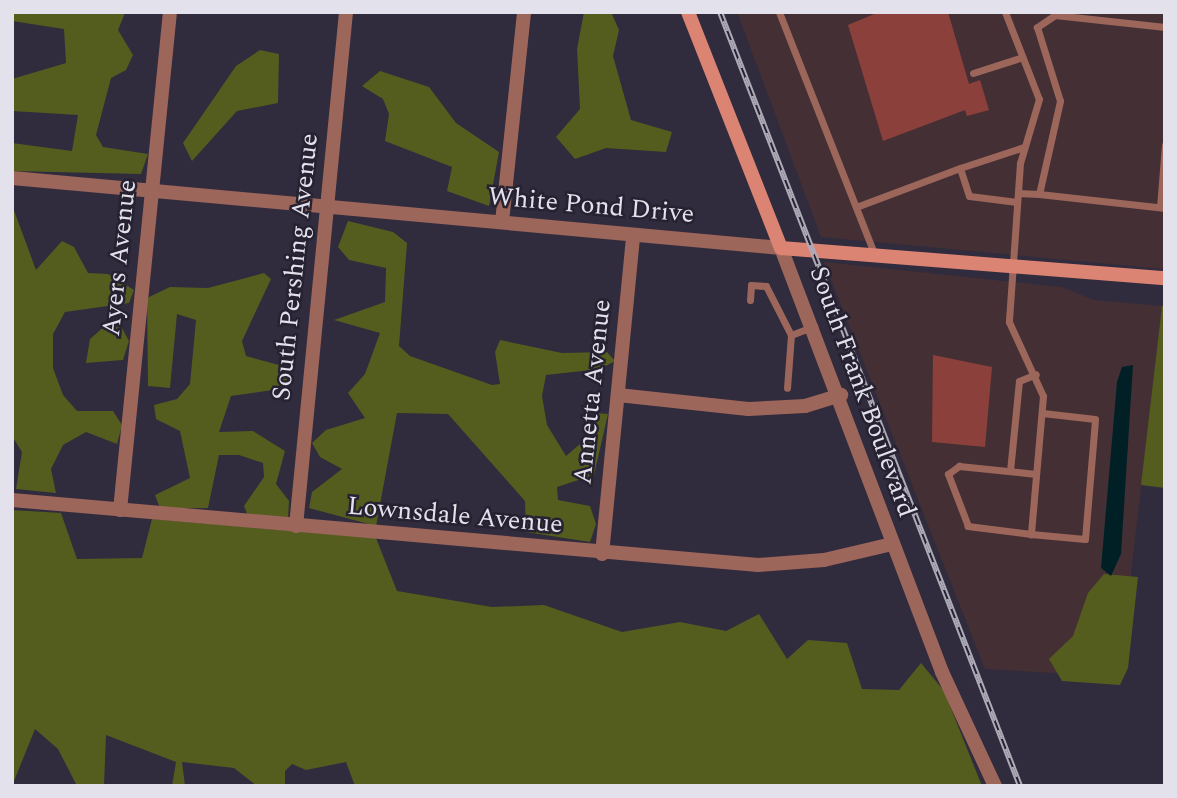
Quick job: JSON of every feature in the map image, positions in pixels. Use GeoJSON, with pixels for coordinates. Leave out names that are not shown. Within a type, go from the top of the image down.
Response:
{"type":"FeatureCollection","features":[{"type":"Feature","properties":{"kind":"street","name":"Ayers Avenue"},"geometry":{"type":"LineString","coordinates":[[120,509],[170,12]]}},
{"type":"Feature","properties":{"kind":"street","name":"South Pershing Avenue"},"geometry":{"type":"LineString","coordinates":[[296,526],[346,12]]}},
{"type":"Feature","properties":{"kind":"street"},"geometry":{"type":"LineString","coordinates":[[502,222],[524,12]]}},
{"type":"Feature","properties":{"kind":"street","name":"South Frank Boulevard"},"geometry":{"type":"LineString","coordinates":[[688,12],[841,395],[892,544],[995,786]]}},
{"type":"Feature","properties":{"kind":"street","name":"White Pond Drive"},"geometry":{"type":"LineString","coordinates":[[12,178],[633,236],[1165,278]]}},
{"type":"Feature","properties":{"kind":"street","name":"Annetta Avenue"},"geometry":{"type":"LineString","coordinates":[[602,554],[633,236]]}},
{"type":"Feature","properties":{"kind":"street"},"geometry":{"type":"LineString","coordinates":[[618,395],[748,409],[804,406],[841,395]]}},
{"type":"Feature","properties":{"kind":"street","name":"Lownsdale Avenue"},"geometry":{"type":"LineString","coordinates":[[12,500],[602,554],[793,564],[892,544]]}},
{"type":"Feature","properties":{"kind":"lane"},"geometry":{"type":"LineString","coordinates":[[779,12],[875,256]]}},
{"type":"Feature","properties":{"kind":"lane"},"geometry":{"type":"LineString","coordinates":[[1005,12],[1039,99],[1024,147],[1011,267],[1009,323],[1035,374],[1042,413],[1031,534]]}},
{"type":"Feature","properties":{"kind":"lane"},"geometry":{"type":"LineString","coordinates":[[1039,194],[1060,101],[1037,27],[1041,18],[1165,27]]}},
{"type":"Feature","properties":{"kind":"lane"},"geometry":{"type":"LineString","coordinates":[[973,73],[1023,57]]}},
{"type":"Feature","properties":{"kind":"lane"},"geometry":{"type":"LineString","coordinates":[[1018,192],[1162,208],[1165,145]]}},
{"type":"Feature","properties":{"kind":"lane"},"geometry":{"type":"LineString","coordinates":[[856,207],[1024,147]]}},
{"type":"Feature","properties":{"kind":"lane"},"geometry":{"type":"LineString","coordinates":[[960,168],[969,196],[1017,202]]}},
{"type":"Feature","properties":{"kind":"lane"},"geometry":{"type":"LineString","coordinates":[[750,300],[751,285],[766,286],[792,335],[787,388]]}},
{"type":"Feature","properties":{"kind":"lane"},"geometry":{"type":"LineString","coordinates":[[792,335],[814,326]]}},
{"type":"Feature","properties":{"kind":"lane"},"geometry":{"type":"LineString","coordinates":[[1010,471],[1019,382],[1035,374]]}},
{"type":"Feature","properties":{"kind":"lane"},"geometry":{"type":"LineString","coordinates":[[1036,474],[959,466],[948,474],[968,526],[1083,540],[1095,419],[1042,413]]}},
{"type":"Feature","properties":{"kind":"shaded area"},"geometry":{"type":"Polygon","coordinates":[[[737,12],[1165,12],[1165,269],[821,237],[737,12]]]}},
{"type":"Feature","properties":{"kind":"shaded area"},"geometry":{"type":"Polygon","coordinates":[[[824,262],[1062,287],[1094,300],[1162,306],[1119,677],[985,669],[824,262]]]}},
{"type":"Feature","properties":{"kind":"shaded area"},"geometry":{"type":"Polygon","coordinates":[[[1133,365],[1121,554],[1111,576],[1101,568],[1117,382],[1122,367],[1133,365]]]}},
{"type":"Feature","properties":{"kind":"green space"},"geometry":{"type":"Polygon","coordinates":[[[12,12],[125,13],[118,30],[133,55],[126,70],[111,78],[96,135],[103,147],[148,154],[141,174],[12,171],[12,143],[72,151],[78,115],[12,111],[12,79],[66,63],[64,29],[12,21],[12,12]]]}},
{"type":"Feature","properties":{"kind":"green space"},"geometry":{"type":"Polygon","coordinates":[[[584,12],[611,12],[619,30],[613,56],[631,120],[672,132],[666,152],[606,148],[575,159],[556,137],[580,109],[577,49],[584,12]]]}},
{"type":"Feature","properties":{"kind":"green space"},"geometry":{"type":"Polygon","coordinates":[[[260,50],[279,54],[278,103],[237,111],[192,161],[183,143],[236,66],[260,50]]]}},
{"type":"Feature","properties":{"kind":"green space"},"geometry":{"type":"Polygon","coordinates":[[[380,71],[429,87],[456,123],[499,152],[489,206],[447,191],[452,167],[385,141],[389,114],[383,99],[362,86],[380,71]]]}},
{"type":"Feature","properties":{"kind":"green space"},"geometry":{"type":"Polygon","coordinates":[[[12,205],[36,270],[62,241],[74,247],[88,273],[108,274],[134,290],[129,303],[65,312],[53,334],[53,368],[63,395],[77,411],[113,411],[122,425],[117,444],[86,432],[63,445],[51,469],[56,493],[16,489],[22,452],[12,436],[12,205]]]}},
{"type":"Feature","properties":{"kind":"green space"},"geometry":{"type":"Polygon","coordinates":[[[348,221],[393,232],[407,243],[399,346],[410,356],[492,385],[500,384],[495,352],[500,340],[562,353],[607,352],[615,361],[600,369],[546,375],[542,396],[547,425],[566,456],[587,438],[596,413],[608,414],[594,475],[557,487],[558,500],[590,506],[596,524],[590,542],[526,532],[525,501],[448,414],[397,413],[376,526],[309,508],[312,492],[342,469],[320,457],[312,443],[326,430],[365,418],[348,393],[365,374],[380,333],[334,320],[385,302],[386,268],[349,260],[338,247],[348,221]]]}},
{"type":"Feature","properties":{"kind":"green space"},"geometry":{"type":"Polygon","coordinates":[[[264,273],[271,279],[242,341],[246,356],[286,367],[290,375],[280,389],[231,396],[219,432],[253,431],[285,451],[276,484],[289,501],[288,519],[248,516],[244,506],[264,477],[263,463],[239,455],[219,455],[208,508],[160,508],[155,495],[190,478],[180,431],[156,419],[154,405],[177,399],[190,384],[196,320],[177,314],[170,388],[148,386],[147,298],[170,287],[208,288],[264,273]]]}},
{"type":"Feature","properties":{"kind":"green space"},"geometry":{"type":"Polygon","coordinates":[[[1162,306],[1165,306],[1165,488],[1141,485],[1162,306]]]}},
{"type":"Feature","properties":{"kind":"green space"},"geometry":{"type":"Polygon","coordinates":[[[107,324],[122,328],[129,341],[123,360],[86,363],[90,339],[107,324]]]}},
{"type":"Feature","properties":{"kind":"green space"},"geometry":{"type":"Polygon","coordinates":[[[12,510],[61,513],[77,559],[142,558],[152,519],[376,538],[397,591],[492,607],[544,605],[622,632],[680,622],[726,631],[759,614],[787,659],[808,640],[847,643],[862,689],[899,690],[921,663],[944,691],[982,786],[355,786],[346,762],[306,770],[292,764],[285,771],[285,786],[257,786],[234,768],[182,762],[185,786],[172,786],[176,762],[106,735],[104,786],[77,786],[58,749],[35,729],[12,786],[12,510]]]}},
{"type":"Feature","properties":{"kind":"green space"},"geometry":{"type":"Polygon","coordinates":[[[1104,574],[1138,577],[1128,668],[1120,685],[1062,681],[1049,659],[1073,636],[1088,593],[1104,574]]]}},
{"type":"Feature","properties":{"kind":"building"},"geometry":{"type":"Polygon","coordinates":[[[879,12],[948,12],[969,84],[980,80],[989,110],[967,116],[965,110],[883,141],[848,25],[879,12]]]}},
{"type":"Feature","properties":{"kind":"building"},"geometry":{"type":"Polygon","coordinates":[[[933,355],[992,367],[985,447],[932,442],[933,355]]]}},
{"type":"Feature","properties":{"kind":"railway"},"geometry":{"type":"LineString","coordinates":[[720,12],[1020,786]]}}]}
